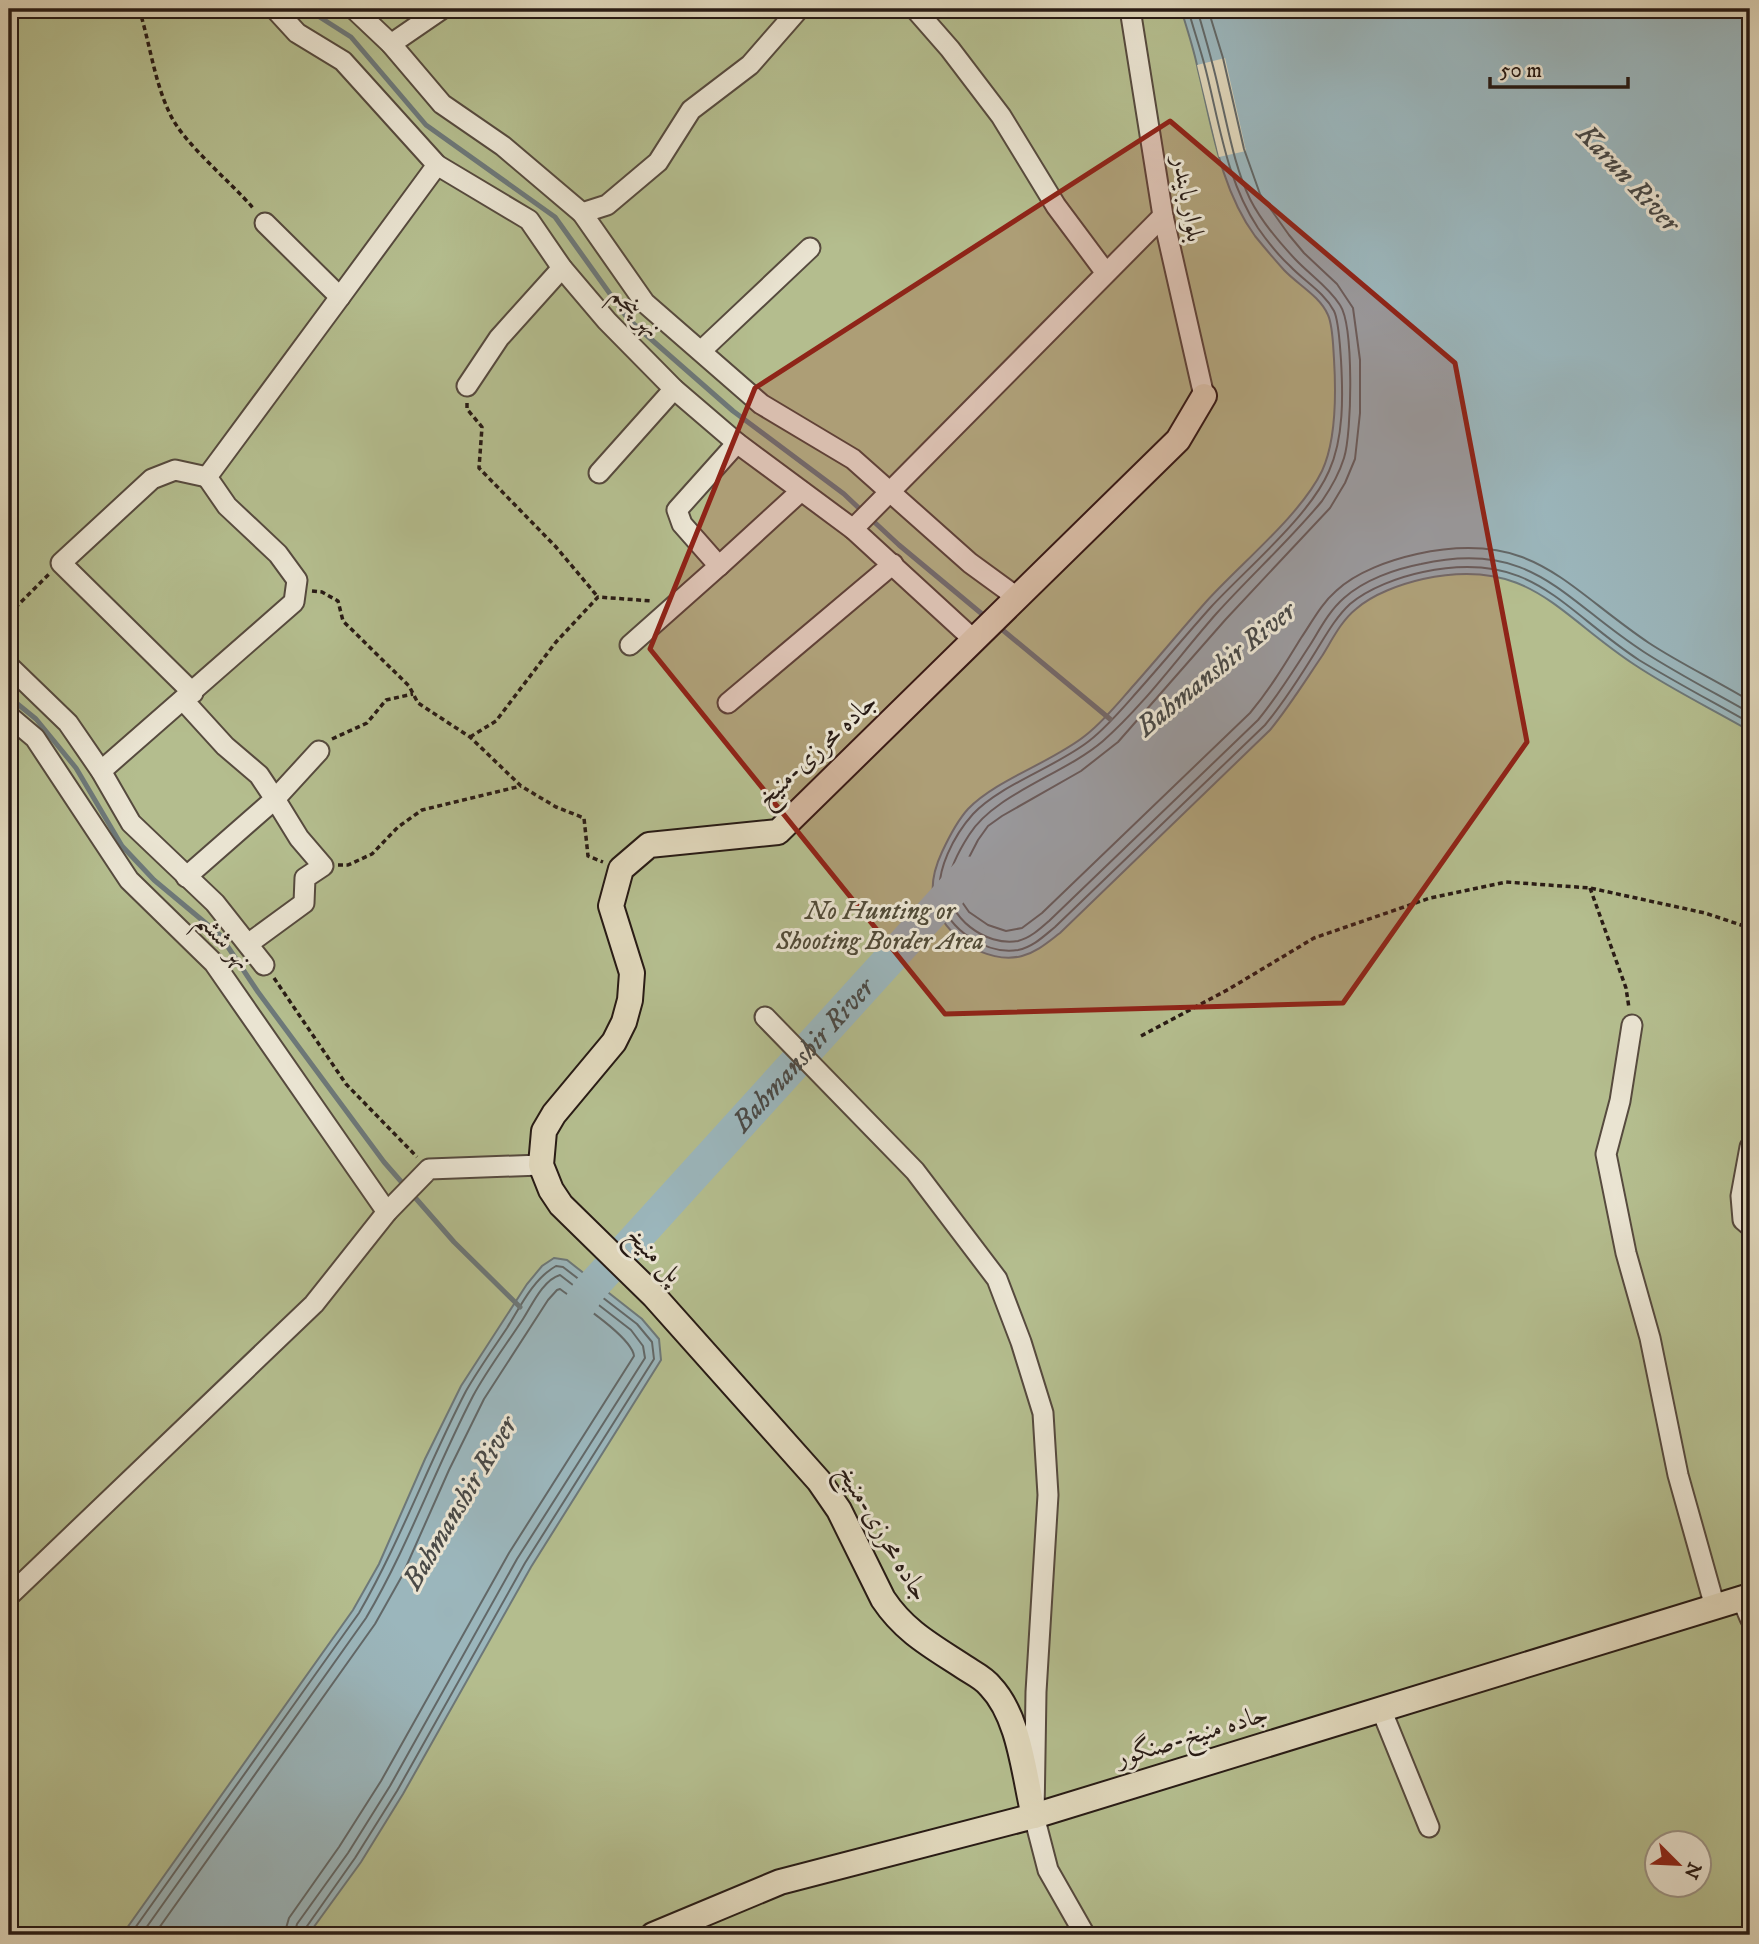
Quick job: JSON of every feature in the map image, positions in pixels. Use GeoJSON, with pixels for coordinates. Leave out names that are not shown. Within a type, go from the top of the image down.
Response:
{"type":"FeatureCollection","features":[{"type":"Feature","properties":{"kind":"main road"},"geometry":{"type":"LineString","coordinates":[[1010,605],[1178,440],[1204,396]]}},
{"type":"Feature","properties":{"kind":"main road","name":"جاده محرزی-منیخ"},"geometry":{"type":"LineString","coordinates":[[621,870],[649,845],[778,832],[1010,605]]}},
{"type":"Feature","properties":{"kind":"main road"},"geometry":{"type":"LineString","coordinates":[[541,1165],[544,1131],[554,1114],[614,1042],[624,1022],[630,1000],[632,973],[611,906],[621,870]]}},
{"type":"Feature","properties":{"kind":"main road","name":"پل منیخ"},"geometry":{"type":"LineString","coordinates":[[541,1165],[551,1190],[561,1205],[654,1296],[731,1383]]}},
{"type":"Feature","properties":{"kind":"main road","name":"جاده محرزی-منیخ"},"geometry":{"type":"LineString","coordinates":[[731,1383],[830,1494],[892,1613],[905,1628],[989,1684],[1002,1700],[1011,1717],[1034,1816]]}},
{"type":"Feature","properties":{"kind":"main road","name":"جاده منیخ-صنگور"},"geometry":{"type":"LineString","coordinates":[[653,1935],[780,1882],[1034,1816],[1715,1607],[1747,1604]]}},
{"type":"Feature","properties":{"kind":"street","name":"نهر پنجم"},"geometry":{"type":"LineString","coordinates":[[275,9],[298,33],[343,61],[438,166],[529,220],[562,268],[607,321],[674,389],[737,443],[801,491],[856,526],[893,565],[978,637]]}},
{"type":"Feature","properties":{"kind":"street","name":"نهر پنجم"},"geometry":{"type":"LineString","coordinates":[[354,9],[391,44],[442,104],[503,146],[582,213],[645,303],[761,404],[853,459],[970,564],[1010,605]]}},
{"type":"Feature","properties":{"kind":"street"},"geometry":{"type":"LineString","coordinates":[[391,44],[442,9]]}},
{"type":"Feature","properties":{"kind":"street"},"geometry":{"type":"LineString","coordinates":[[582,213],[607,205],[658,162],[691,110],[750,65],[799,9]]}},
{"type":"Feature","properties":{"kind":"street"},"geometry":{"type":"LineString","coordinates":[[915,9],[950,49],[1001,116],[1056,206],[1106,273]]}},
{"type":"Feature","properties":{"kind":"street","name":"بلوار بایندر"},"geometry":{"type":"LineString","coordinates":[[1130,9],[1163,216],[1204,396]]}},
{"type":"Feature","properties":{"kind":"street"},"geometry":{"type":"LineString","coordinates":[[206,477],[438,166]]}},
{"type":"Feature","properties":{"kind":"street"},"geometry":{"type":"LineString","coordinates":[[856,526],[1163,216]]}},
{"type":"Feature","properties":{"kind":"street"},"geometry":{"type":"LineString","coordinates":[[265,223],[340,298]]}},
{"type":"Feature","properties":{"kind":"street"},"geometry":{"type":"LineString","coordinates":[[701,351],[810,247]]}},
{"type":"Feature","properties":{"kind":"street"},"geometry":{"type":"LineString","coordinates":[[467,386],[499,338],[562,268]]}},
{"type":"Feature","properties":{"kind":"street"},"geometry":{"type":"LineString","coordinates":[[599,472],[674,389]]}},
{"type":"Feature","properties":{"kind":"street"},"geometry":{"type":"LineString","coordinates":[[719,566],[682,524],[677,510],[737,443]]}},
{"type":"Feature","properties":{"kind":"street"},"geometry":{"type":"LineString","coordinates":[[101,771],[189,697],[294,602],[297,580],[278,554],[227,506],[206,477],[175,470],[152,478],[61,563],[189,697],[225,746],[259,775],[299,838],[323,866],[305,878],[304,903],[247,944]]}},
{"type":"Feature","properties":{"kind":"street"},"geometry":{"type":"LineString","coordinates":[[630,645],[801,491]]}},
{"type":"Feature","properties":{"kind":"street"},"geometry":{"type":"LineString","coordinates":[[728,703],[893,565]]}},
{"type":"Feature","properties":{"kind":"street"},"geometry":{"type":"LineString","coordinates":[[9,666],[68,723],[101,771],[131,823],[215,903],[264,965]]}},
{"type":"Feature","properties":{"kind":"street","name":"نهر ششم"},"geometry":{"type":"LineString","coordinates":[[9,716],[35,738],[129,880],[214,963],[393,1206]]}},
{"type":"Feature","properties":{"kind":"street"},"geometry":{"type":"LineString","coordinates":[[186,877],[275,799],[319,751]]}},
{"type":"Feature","properties":{"kind":"street"},"geometry":{"type":"LineString","coordinates":[[765,1017],[915,1171],[997,1279],[1021,1342],[1043,1413],[1048,1496],[1036,1692],[1034,1816],[1048,1870],[1085,1935]]}},
{"type":"Feature","properties":{"kind":"street"},"geometry":{"type":"LineString","coordinates":[[1632,1025],[1620,1101],[1606,1154],[1626,1253],[1650,1338],[1678,1475],[1715,1607]]}},
{"type":"Feature","properties":{"kind":"street"},"geometry":{"type":"LineString","coordinates":[[1750,1147],[1741,1196],[1743,1220],[1750,1226]]}},
{"type":"Feature","properties":{"kind":"street"},"geometry":{"type":"LineString","coordinates":[[9,1596],[314,1304],[393,1206],[424,1173],[541,1165]]}},
{"type":"Feature","properties":{"kind":"street"},"geometry":{"type":"LineString","coordinates":[[1381,1709],[1429,1827]]}},
{"type":"Feature","properties":{"kind":"path"},"geometry":{"type":"LineString","coordinates":[[139,9],[170,116],[265,223]]}},
{"type":"Feature","properties":{"kind":"path"},"geometry":{"type":"LineString","coordinates":[[467,386],[467,409],[482,427],[479,468],[556,547],[598,597],[678,603]]}},
{"type":"Feature","properties":{"kind":"path"},"geometry":{"type":"LineString","coordinates":[[9,614],[61,563]]}},
{"type":"Feature","properties":{"kind":"path"},"geometry":{"type":"LineString","coordinates":[[296,590],[322,592],[338,601],[343,621],[409,686],[418,703],[470,737],[521,786],[556,807],[584,818],[588,856],[621,870]]}},
{"type":"Feature","properties":{"kind":"path"},"geometry":{"type":"LineString","coordinates":[[470,737],[496,722],[556,642],[598,597]]}},
{"type":"Feature","properties":{"kind":"path"},"geometry":{"type":"LineString","coordinates":[[319,751],[333,738],[367,723],[386,700],[413,694]]}},
{"type":"Feature","properties":{"kind":"path"},"geometry":{"type":"LineString","coordinates":[[323,866],[348,865],[372,854],[398,827],[422,810],[521,786]]}},
{"type":"Feature","properties":{"kind":"path"},"geometry":{"type":"LineString","coordinates":[[1141,1036],[1229,989],[1314,938],[1430,898],[1506,881],[1590,888],[1705,914],[1750,928]]}},
{"type":"Feature","properties":{"kind":"path"},"geometry":{"type":"LineString","coordinates":[[1590,888],[1626,988],[1632,1025]]}},
{"type":"Feature","properties":{"kind":"path"},"geometry":{"type":"LineString","coordinates":[[264,965],[346,1084],[424,1173]]}},
{"type":"Feature","properties":{"kind":"highlighted area"},"geometry":{"type":"Polygon","coordinates":[[[1170,121],[1455,363],[1527,742],[1343,1003],[945,1014],[650,649],[755,388],[1170,121]]]}},
{"type":"Feature","properties":{"kind":"green space","name":"No Hunting or Shooting Border Area"},"geometry":{"type":"Polygon","coordinates":[[[9,9],[1750,9],[1750,1935],[9,1935],[9,9]]]}},
{"type":"Feature","properties":{"kind":"water","name":"Karun River"},"geometry":{"type":"Polygon","coordinates":[[[1181,9],[1750,9],[1750,731],[1649,674],[1608,646],[1562,609],[1516,583],[1490,576],[1459,574],[1406,584],[1371,599],[1351,614],[1270,730],[1060,933],[1022,956],[995,956],[981,952],[957,936],[939,914],[934,901],[935,870],[957,824],[980,798],[1073,745],[1105,718],[1205,603],[1299,505],[1322,471],[1330,445],[1335,386],[1330,320],[1320,302],[1284,270],[1255,236],[1233,198],[1219,156],[1181,9]]]}},
{"type":"Feature","properties":{"kind":"water"},"geometry":{"type":"Polygon","coordinates":[[[554,1258],[567,1260],[642,1319],[659,1339],[661,1360],[531,1567],[403,1794],[361,1862],[308,1935],[122,1935],[353,1610],[379,1564],[425,1459],[461,1386],[527,1284],[542,1266],[554,1258]]]}},
{"type":"Feature","properties":{"kind":"pier"},"geometry":{"type":"Polygon","coordinates":[[[1225,58],[1246,151],[1219,157],[1197,65],[1225,58]]]}},
{"type":"Feature","properties":{"kind":"waterway"},"geometry":{"type":"LineString","coordinates":[[307,9],[351,37],[426,125],[555,217],[628,319],[733,411],[844,494],[863,512]]}},
{"type":"Feature","properties":{"kind":"waterway"},"geometry":{"type":"LineString","coordinates":[[871,519],[988,619]]}},
{"type":"Feature","properties":{"kind":"waterway"},"geometry":{"type":"LineString","coordinates":[[999,627],[1110,719]]}},
{"type":"Feature","properties":{"kind":"waterway"},"geometry":{"type":"LineString","coordinates":[[9,697],[36,719],[76,768],[122,846],[154,880],[220,935],[258,992],[384,1162],[454,1242],[520,1307]]}},
{"type":"Feature","properties":{"kind":"waterway","name":"Bahmanshir River"},"geometry":{"type":"LineString","coordinates":[[571,1319],[589,1290],[968,873]]}}]}
